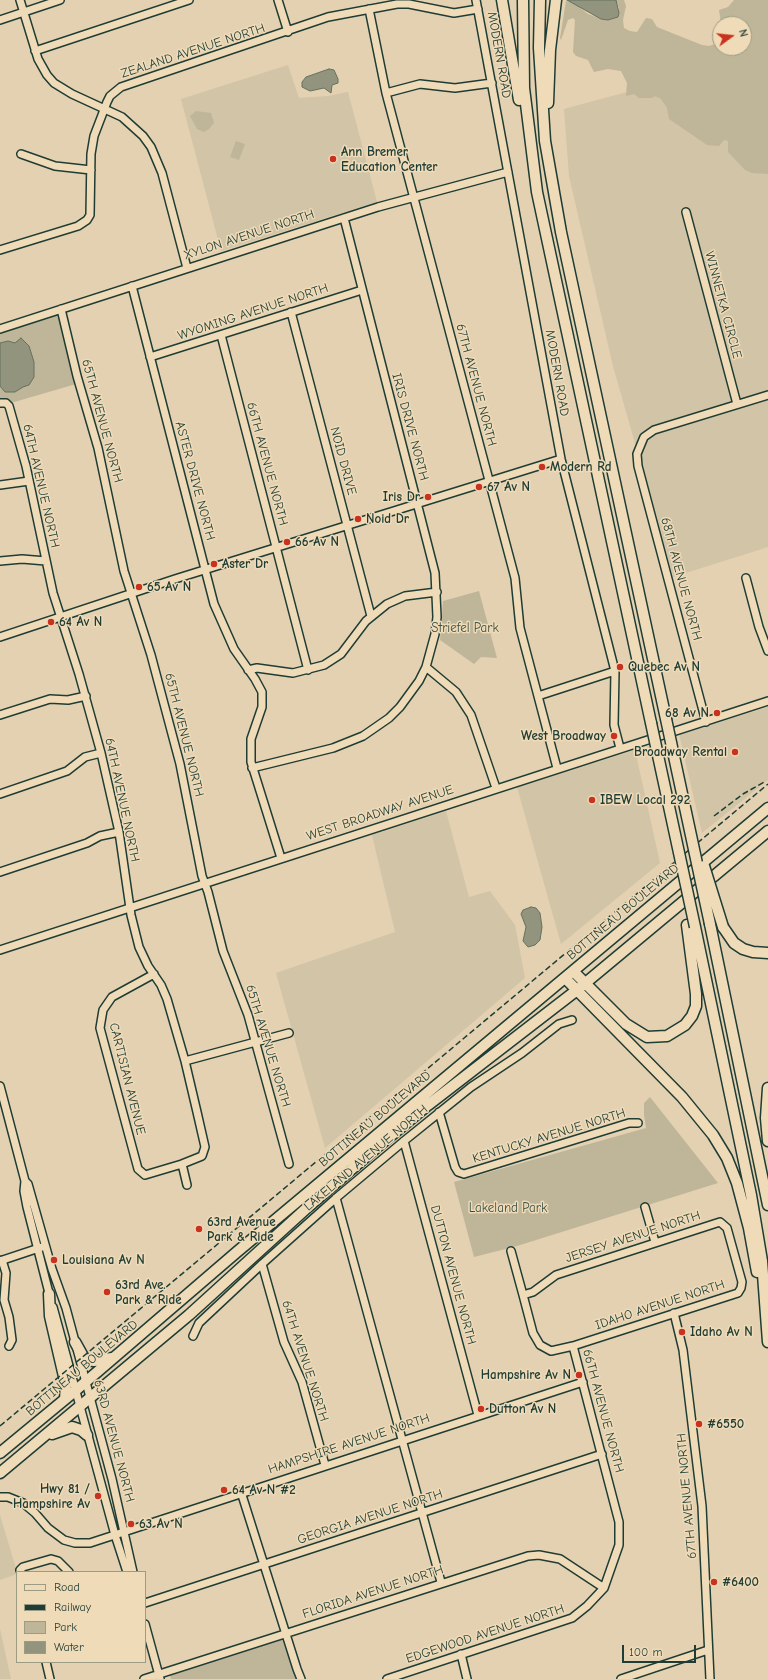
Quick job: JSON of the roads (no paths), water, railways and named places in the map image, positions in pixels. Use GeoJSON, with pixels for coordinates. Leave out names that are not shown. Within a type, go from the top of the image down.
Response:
{"type":"FeatureCollection","features":[{"type":"Feature","properties":{"kind":"highway"},"geometry":{"type":"LineString","coordinates":[[502,0],[540,210],[651,723],[691,926],[746,1164],[759,1243],[768,1342]]}},
{"type":"Feature","properties":{"kind":"highway"},"geometry":{"type":"LineString","coordinates":[[523,0],[522,39],[525,103],[540,210]]}},
{"type":"Feature","properties":{"kind":"highway"},"geometry":{"type":"LineString","coordinates":[[540,0],[539,48],[546,141],[561,232],[710,924],[768,1205]]}},
{"type":"Feature","properties":{"kind":"highway"},"geometry":{"type":"LineString","coordinates":[[546,141],[550,50],[556,0]]}},
{"type":"Feature","properties":{"kind":"highway"},"geometry":{"type":"LineString","coordinates":[[676,766],[713,900],[723,927],[734,943],[742,949],[753,952],[768,953]]}},
{"type":"Feature","properties":{"kind":"highway","name":"BOTTINEAU BOULEVARD"},"geometry":{"type":"LineString","coordinates":[[0,1453],[75,1391],[238,1251],[768,808]]}},
{"type":"Feature","properties":{"kind":"highway"},"geometry":{"type":"LineString","coordinates":[[758,817],[768,830]]}},
{"type":"Feature","properties":{"kind":"highway","name":"BOTTINEAU BOULEVARD"},"geometry":{"type":"LineString","coordinates":[[0,1473],[45,1437],[79,1406],[189,1315],[274,1236],[342,1177],[433,1102],[580,988],[768,830]]}},
{"type":"Feature","properties":{"kind":"highway"},"geometry":{"type":"LineString","coordinates":[[580,988],[626,1024],[647,1037],[660,1038],[680,1029],[692,1016],[697,1000],[691,926]]}},
{"type":"Feature","properties":{"kind":"highway"},"geometry":{"type":"LineString","coordinates":[[569,975],[594,1006],[698,1114],[727,1158],[737,1183],[749,1228],[766,1311]]}},
{"type":"Feature","properties":{"kind":"highway"},"geometry":{"type":"LineString","coordinates":[[768,1088],[766,1118],[768,1141]]}},
{"type":"Feature","properties":{"kind":"highway"},"geometry":{"type":"LineString","coordinates":[[49,1294],[50,1316],[66,1385],[65,1399]]}},
{"type":"Feature","properties":{"kind":"highway"},"geometry":{"type":"LineString","coordinates":[[76,1342],[85,1360],[94,1362],[114,1357]]}},
{"type":"Feature","properties":{"kind":"highway"},"geometry":{"type":"LineString","coordinates":[[45,1437],[72,1427],[81,1430],[87,1436]]}},
{"type":"Feature","properties":{"kind":"street"},"geometry":{"type":"LineString","coordinates":[[20,0],[35,50],[42,66],[54,83],[72,94],[122,117],[143,136],[158,159],[187,268]]}},
{"type":"Feature","properties":{"kind":"street"},"geometry":{"type":"LineString","coordinates":[[0,20],[60,0]]}},
{"type":"Feature","properties":{"kind":"street"},"geometry":{"type":"LineString","coordinates":[[35,50],[189,0]]}},
{"type":"Feature","properties":{"kind":"street"},"geometry":{"type":"LineString","coordinates":[[278,0],[288,32]]}},
{"type":"Feature","properties":{"kind":"street","name":"MODERN ROAD"},"geometry":{"type":"LineString","coordinates":[[476,0],[561,459],[615,671],[614,725],[620,748]]}},
{"type":"Feature","properties":{"kind":"street","name":"ZEALAND AVENUE NORTH"},"geometry":{"type":"LineString","coordinates":[[0,250],[83,224],[90,215],[93,141],[104,108],[115,91],[127,85],[288,32],[328,17],[396,4],[408,4],[454,13],[478,9]]}},
{"type":"Feature","properties":{"kind":"street","name":"67TH AVENUE NORTH"},"geometry":{"type":"LineString","coordinates":[[369,9],[386,93],[515,578],[517,616],[557,768]]}},
{"type":"Feature","properties":{"kind":"street"},"geometry":{"type":"LineString","coordinates":[[386,93],[420,84],[454,88],[492,82]]}},
{"type":"Feature","properties":{"kind":"street"},"geometry":{"type":"LineString","coordinates":[[21,154],[55,166],[91,170]]}},
{"type":"Feature","properties":{"kind":"street","name":"XYLON AVENUE NORTH"},"geometry":{"type":"LineString","coordinates":[[0,329],[344,218],[414,197],[508,172]]}},
{"type":"Feature","properties":{"kind":"street","name":"WINNETKA CIRCLE"},"geometry":{"type":"LineString","coordinates":[[686,212],[737,404]]}},
{"type":"Feature","properties":{"kind":"street","name":"IRIS DRIVE NORTH"},"geometry":{"type":"LineString","coordinates":[[252,768],[333,748],[363,736],[389,718],[400,707],[419,681],[426,667],[435,634],[437,592],[435,573],[344,218]]}},
{"type":"Feature","properties":{"kind":"street","name":"ASTER DRIVE NORTH"},"geometry":{"type":"LineString","coordinates":[[132,286],[214,604],[225,633],[234,649],[259,685],[263,700],[251,739],[252,768],[281,858]]}},
{"type":"Feature","properties":{"kind":"street","name":"WYOMING AVENUE NORTH"},"geometry":{"type":"LineString","coordinates":[[150,357],[362,290]]}},
{"type":"Feature","properties":{"kind":"street","name":"65TH AVENUE NORTH"},"geometry":{"type":"LineString","coordinates":[[61,309],[77,376],[98,448],[124,571],[166,709],[180,764],[205,884],[224,951],[244,1002],[289,1164]]}},
{"type":"Feature","properties":{"kind":"street","name":"NOID DRIVE"},"geometry":{"type":"LineString","coordinates":[[291,312],[371,616]]}},
{"type":"Feature","properties":{"kind":"street","name":"66TH AVENUE NORTH"},"geometry":{"type":"LineString","coordinates":[[221,334],[308,670]]}},
{"type":"Feature","properties":{"kind":"street"},"geometry":{"type":"LineString","coordinates":[[737,404],[768,395]]}},
{"type":"Feature","properties":{"kind":"street","name":"64TH AVENUE NORTH"},"geometry":{"type":"LineString","coordinates":[[3,403],[9,406],[29,481],[51,588],[86,696],[101,753],[119,832],[130,908],[142,955],[167,999],[185,1061],[205,1147],[202,1156],[182,1164]]}},
{"type":"Feature","properties":{"kind":"street","name":"68TH AVENUE NORTH"},"geometry":{"type":"LineString","coordinates":[[706,722],[638,466],[637,454],[641,442],[648,433],[654,430],[737,404]]}},
{"type":"Feature","properties":{"kind":"street"},"geometry":{"type":"LineString","coordinates":[[0,637],[205,569],[561,459]]}},
{"type":"Feature","properties":{"kind":"street"},"geometry":{"type":"LineString","coordinates":[[0,485],[29,481]]}},
{"type":"Feature","properties":{"kind":"street"},"geometry":{"type":"LineString","coordinates":[[0,561],[22,559],[46,561]]}},
{"type":"Feature","properties":{"kind":"street"},"geometry":{"type":"LineString","coordinates":[[746,578],[758,627],[768,651]]}},
{"type":"Feature","properties":{"kind":"street"},"geometry":{"type":"LineString","coordinates":[[248,670],[257,668],[293,673],[324,665],[341,654],[371,616],[387,604],[416,593],[437,592]]}},
{"type":"Feature","properties":{"kind":"street"},"geometry":{"type":"LineString","coordinates":[[426,667],[456,692],[471,715],[496,788]]}},
{"type":"Feature","properties":{"kind":"street"},"geometry":{"type":"LineString","coordinates":[[538,696],[615,671]]}},
{"type":"Feature","properties":{"kind":"street"},"geometry":{"type":"LineString","coordinates":[[0,716],[50,699],[68,700],[86,696]]}},
{"type":"Feature","properties":{"kind":"street","name":"WEST BROADWAY AVENUE"},"geometry":{"type":"LineString","coordinates":[[0,950],[557,768],[706,722],[768,700]]}},
{"type":"Feature","properties":{"kind":"street"},"geometry":{"type":"LineString","coordinates":[[0,794],[68,772],[85,757],[101,753]]}},
{"type":"Feature","properties":{"kind":"street"},"geometry":{"type":"LineString","coordinates":[[0,872],[87,843],[100,836],[119,832]]}},
{"type":"Feature","properties":{"kind":"street","name":"CARTISIAN AVENUE"},"geometry":{"type":"LineString","coordinates":[[154,974],[112,997],[103,1010],[100,1028],[138,1169],[145,1175],[182,1164]]}},
{"type":"Feature","properties":{"kind":"street","name":"LAKELAND AVENUE NORTH"},"geometry":{"type":"LineString","coordinates":[[193,1336],[199,1323],[262,1264],[336,1198],[404,1141],[439,1112],[493,1072],[522,1053],[558,1024],[572,1020]]}},
{"type":"Feature","properties":{"kind":"street"},"geometry":{"type":"LineString","coordinates":[[185,1061],[289,1033]]}},
{"type":"Feature","properties":{"kind":"street","name":"63RD AVENUE NORTH"},"geometry":{"type":"LineString","coordinates":[[0,1086],[25,1181],[24,1190],[49,1294],[87,1436],[127,1571]]}},
{"type":"Feature","properties":{"kind":"street","name":"KENTUCKY AVENUE NORTH"},"geometry":{"type":"LineString","coordinates":[[439,1112],[455,1167],[458,1172],[464,1174],[629,1123],[638,1123]]}},
{"type":"Feature","properties":{"kind":"street","name":"DUTTON AVENUE NORTH"},"geometry":{"type":"LineString","coordinates":[[404,1141],[478,1415]]}},
{"type":"Feature","properties":{"kind":"street"},"geometry":{"type":"LineString","coordinates":[[182,1164],[187,1185]]}},
{"type":"Feature","properties":{"kind":"street","name":"63RD AVENUE NORTH"},"geometry":{"type":"LineString","coordinates":[[25,1181],[28,1184],[76,1342],[134,1571]]}},
{"type":"Feature","properties":{"kind":"street"},"geometry":{"type":"LineString","coordinates":[[336,1198],[441,1582]]}},
{"type":"Feature","properties":{"kind":"street"},"geometry":{"type":"LineString","coordinates":[[645,1207],[655,1242]]}},
{"type":"Feature","properties":{"kind":"street","name":"JERSEY AVENUE NORTH"},"geometry":{"type":"LineString","coordinates":[[523,1295],[532,1292],[556,1275],[720,1222],[727,1228],[734,1254]]}},
{"type":"Feature","properties":{"kind":"street"},"geometry":{"type":"LineString","coordinates":[[9,1346],[12,1340],[9,1317],[4,1300],[6,1273],[1,1260],[46,1246]]}},
{"type":"Feature","properties":{"kind":"street","name":"66TH AVENUE NORTH"},"geometry":{"type":"LineString","coordinates":[[511,1251],[533,1333],[540,1345],[551,1351],[573,1346],[583,1382],[618,1512],[620,1534],[616,1556],[604,1588]]}},
{"type":"Feature","properties":{"kind":"street","name":"IDAHO AVENUE NORTH"},"geometry":{"type":"LineString","coordinates":[[573,1346],[738,1293],[742,1282],[734,1254]]}},
{"type":"Feature","properties":{"kind":"street","name":"64TH AVENUE NORTH"},"geometry":{"type":"LineString","coordinates":[[262,1264],[284,1342],[302,1382],[325,1465]]}},
{"type":"Feature","properties":{"kind":"street","name":"67TH AVENUE NORTH"},"geometry":{"type":"LineString","coordinates":[[674,1313],[683,1350],[702,1506],[710,1679]]}},
{"type":"Feature","properties":{"kind":"street","name":"HAMPSHIRE AVENUE NORTH"},"geometry":{"type":"LineString","coordinates":[[124,1532],[241,1492],[583,1382]]}},
{"type":"Feature","properties":{"kind":"street","name":"GEORGIA AVENUE NORTH"},"geometry":{"type":"LineString","coordinates":[[146,1602],[602,1454]]}},
{"type":"Feature","properties":{"kind":"street"},"geometry":{"type":"LineString","coordinates":[[241,1492],[296,1670],[301,1679]]}},
{"type":"Feature","properties":{"kind":"street"},"geometry":{"type":"LineString","coordinates":[[0,1497],[15,1499],[23,1503],[53,1532],[70,1542],[85,1544],[124,1532]]}},
{"type":"Feature","properties":{"kind":"street","name":"FLORIDA AVENUE NORTH"},"geometry":{"type":"LineString","coordinates":[[144,1679],[159,1677],[285,1633],[441,1582],[518,1559],[539,1555],[560,1559],[604,1588]]}},
{"type":"Feature","properties":{"kind":"street"},"geometry":{"type":"LineString","coordinates":[[21,1571],[23,1567],[51,1559],[58,1561],[68,1571]]}},
{"type":"Feature","properties":{"kind":"street","name":"EDGEWOOD AVENUE NORTH"},"geometry":{"type":"LineString","coordinates":[[387,1679],[576,1616],[604,1588]]}},
{"type":"Feature","properties":{"kind":"street"},"geometry":{"type":"LineString","coordinates":[[146,1628],[159,1677]]}},
{"type":"Feature","properties":{"kind":"street"},"geometry":{"type":"LineString","coordinates":[[620,1679],[708,1650]]}},
{"type":"Feature","properties":{"kind":"street"},"geometry":{"type":"LineString","coordinates":[[461,1654],[467,1679]]}},
{"type":"Feature","properties":{"kind":"street"},"geometry":{"type":"LineString","coordinates":[[46,1663],[50,1679]]}},
{"type":"Feature","properties":{"kind":"water"},"geometry":{"type":"Polygon","coordinates":[[[567,0],[616,0],[619,13],[618,17],[608,20],[601,19],[567,0]]]}},
{"type":"Feature","properties":{"kind":"water"},"geometry":{"type":"Polygon","coordinates":[[[329,69],[334,70],[338,79],[338,83],[332,85],[331,93],[324,88],[310,91],[302,87],[302,82],[306,77],[329,69]]]}},
{"type":"Feature","properties":{"kind":"water"},"geometry":{"type":"Polygon","coordinates":[[[21,338],[29,346],[34,362],[34,377],[29,385],[15,392],[5,392],[0,386],[0,343],[8,341],[15,343],[21,338]]]}},
{"type":"Feature","properties":{"kind":"water"},"geometry":{"type":"Polygon","coordinates":[[[531,907],[536,908],[540,913],[542,927],[540,940],[535,945],[528,947],[523,941],[526,927],[521,914],[523,910],[531,907]]]}},
{"type":"Feature","properties":{"kind":"railway"},"geometry":{"type":"LineString","coordinates":[[714,816],[743,794],[766,781]]}},
{"type":"Feature","properties":{"kind":"railway"},"geometry":{"type":"LineString","coordinates":[[0,1426],[768,784]]}},
{"type":"Feature","properties":{"kind":"place","name":"Ann Bremer Education Center"},"geometry":{"type":"Point","coordinates":[333,159]}},
{"type":"Feature","properties":{"kind":"place","name":"Modern Rd"},"geometry":{"type":"Point","coordinates":[542,467]}},
{"type":"Feature","properties":{"kind":"place","name":"67 Av N"},"geometry":{"type":"Point","coordinates":[479,487]}},
{"type":"Feature","properties":{"kind":"place","name":"Iris Dr"},"geometry":{"type":"Point","coordinates":[428,497]}},
{"type":"Feature","properties":{"kind":"place","name":"Noid Dr"},"geometry":{"type":"Point","coordinates":[358,519]}},
{"type":"Feature","properties":{"kind":"place","name":"66 Av N"},"geometry":{"type":"Point","coordinates":[287,542]}},
{"type":"Feature","properties":{"kind":"place","name":"Aster Dr"},"geometry":{"type":"Point","coordinates":[214,564]}},
{"type":"Feature","properties":{"kind":"place","name":"65 Av N"},"geometry":{"type":"Point","coordinates":[139,587]}},
{"type":"Feature","properties":{"kind":"place","name":"64 Av N"},"geometry":{"type":"Point","coordinates":[51,622]}},
{"type":"Feature","properties":{"kind":"place","name":"Quebec Av N"},"geometry":{"type":"Point","coordinates":[620,667]}},
{"type":"Feature","properties":{"kind":"place","name":"68 Av N"},"geometry":{"type":"Point","coordinates":[717,713]}},
{"type":"Feature","properties":{"kind":"place","name":"West Broadway"},"geometry":{"type":"Point","coordinates":[614,736]}},
{"type":"Feature","properties":{"kind":"place","name":"Broadway Rental"},"geometry":{"type":"Point","coordinates":[735,752]}},
{"type":"Feature","properties":{"kind":"place","name":"IBEW Local 292"},"geometry":{"type":"Point","coordinates":[592,800]}},
{"type":"Feature","properties":{"kind":"place","name":"63rd Avenue Park & Ride"},"geometry":{"type":"Point","coordinates":[199,1229]}},
{"type":"Feature","properties":{"kind":"place","name":"Louisiana Av N"},"geometry":{"type":"Point","coordinates":[54,1260]}},
{"type":"Feature","properties":{"kind":"place","name":"63rd Ave. Park & Ride"},"geometry":{"type":"Point","coordinates":[107,1292]}},
{"type":"Feature","properties":{"kind":"place","name":"Idaho Av N"},"geometry":{"type":"Point","coordinates":[682,1332]}},
{"type":"Feature","properties":{"kind":"place","name":"Hampshire Av N"},"geometry":{"type":"Point","coordinates":[579,1375]}},
{"type":"Feature","properties":{"kind":"place","name":"Dutton Av N"},"geometry":{"type":"Point","coordinates":[481,1409]}},
{"type":"Feature","properties":{"kind":"place","name":"#6550"},"geometry":{"type":"Point","coordinates":[699,1424]}},
{"type":"Feature","properties":{"kind":"place","name":"64 Av N #2"},"geometry":{"type":"Point","coordinates":[224,1490]}},
{"type":"Feature","properties":{"kind":"place","name":"Hwy 81 / Hampshire Av"},"geometry":{"type":"Point","coordinates":[98,1496]}},
{"type":"Feature","properties":{"kind":"place","name":"63 Av N"},"geometry":{"type":"Point","coordinates":[131,1524]}},
{"type":"Feature","properties":{"kind":"place","name":"#6400"},"geometry":{"type":"Point","coordinates":[714,1582]}},
{"type":"Feature","properties":{"kind":"park label","name":"Striefel Park"},"geometry":{"type":"Point","coordinates":[465,628]}},
{"type":"Feature","properties":{"kind":"park label","name":"Lakeland Park"},"geometry":{"type":"Point","coordinates":[508,1208]}}]}
